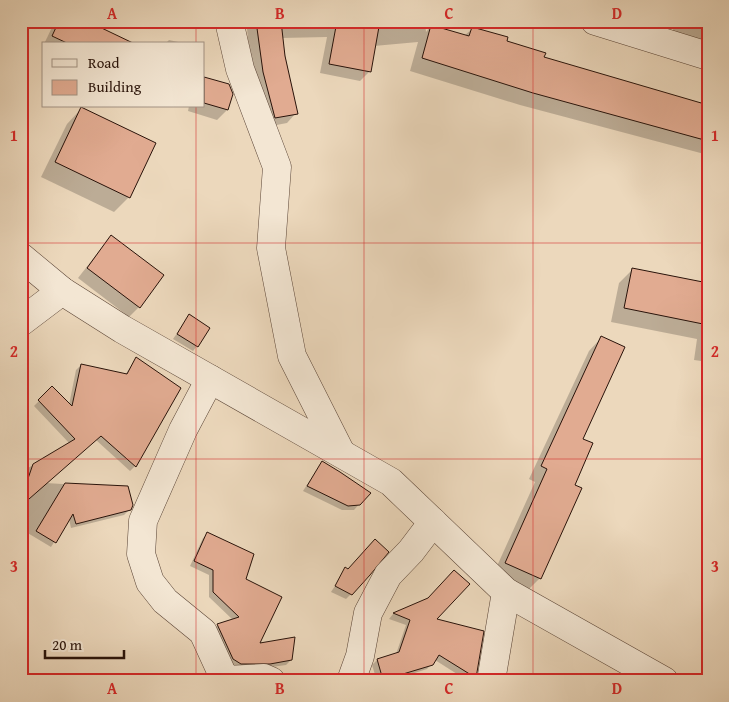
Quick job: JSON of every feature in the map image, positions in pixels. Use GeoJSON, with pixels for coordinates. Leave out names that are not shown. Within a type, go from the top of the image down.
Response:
{"type":"FeatureCollection","features":[{"type":"Feature","properties":{"kind":"street"},"geometry":{"type":"LineString","coordinates":[[229,21],[240,69],[277,167],[271,248],[292,356],[341,454]]}},
{"type":"Feature","properties":{"kind":"street"},"geometry":{"type":"LineString","coordinates":[[595,21],[628,26],[708,56]]}},
{"type":"Feature","properties":{"kind":"street"},"geometry":{"type":"LineString","coordinates":[[21,257],[62,291],[122,329],[392,482],[506,592],[664,681]]}},
{"type":"Feature","properties":{"kind":"street"},"geometry":{"type":"LineString","coordinates":[[21,322],[62,291]]}},
{"type":"Feature","properties":{"kind":"street"},"geometry":{"type":"LineString","coordinates":[[210,379],[182,430],[143,521],[141,554],[150,582],[165,601],[203,632],[225,680],[264,678],[271,681]]}},
{"type":"Feature","properties":{"kind":"street"},"geometry":{"type":"LineString","coordinates":[[351,681],[360,656],[368,613],[384,583],[433,522]]}},
{"type":"Feature","properties":{"kind":"street"},"geometry":{"type":"LineString","coordinates":[[491,681],[506,592]]}},
{"type":"Feature","properties":{"kind":"building"},"geometry":{"type":"Polygon","coordinates":[[[59,21],[87,21],[131,42],[65,42],[52,36],[59,21]]]}},
{"type":"Feature","properties":{"kind":"building"},"geometry":{"type":"Polygon","coordinates":[[[256,21],[281,21],[285,56],[298,114],[275,118],[263,72],[256,21]]]}},
{"type":"Feature","properties":{"kind":"building"},"geometry":{"type":"Polygon","coordinates":[[[337,21],[380,21],[371,72],[329,64],[337,21]]]}},
{"type":"Feature","properties":{"kind":"building"},"geometry":{"type":"Polygon","coordinates":[[[431,25],[469,36],[472,27],[508,37],[507,41],[546,53],[544,57],[708,105],[708,141],[533,93],[422,58],[431,25]]]}},
{"type":"Feature","properties":{"kind":"building"},"geometry":{"type":"Polygon","coordinates":[[[205,77],[229,84],[233,94],[228,110],[205,103],[205,77]]]}},
{"type":"Feature","properties":{"kind":"building"},"geometry":{"type":"Polygon","coordinates":[[[81,108],[156,143],[130,198],[55,162],[81,108]]]}},
{"type":"Feature","properties":{"kind":"building"},"geometry":{"type":"Polygon","coordinates":[[[111,235],[164,275],[140,308],[87,268],[111,235]]]}},
{"type":"Feature","properties":{"kind":"building"},"geometry":{"type":"Polygon","coordinates":[[[632,268],[708,283],[708,325],[624,308],[632,268]]]}},
{"type":"Feature","properties":{"kind":"building"},"geometry":{"type":"Polygon","coordinates":[[[189,314],[210,328],[198,347],[177,334],[189,314]]]}},
{"type":"Feature","properties":{"kind":"building"},"geometry":{"type":"Polygon","coordinates":[[[601,336],[625,347],[583,439],[593,443],[575,485],[582,488],[541,579],[505,563],[547,469],[541,466],[601,336]]]}},
{"type":"Feature","properties":{"kind":"building"},"geometry":{"type":"Polygon","coordinates":[[[136,357],[181,388],[136,467],[101,436],[21,506],[21,499],[33,464],[75,439],[38,400],[52,386],[72,406],[81,364],[127,374],[136,357]]]}},
{"type":"Feature","properties":{"kind":"building"},"geometry":{"type":"Polygon","coordinates":[[[322,461],[371,493],[360,505],[348,506],[307,486],[322,461]]]}},
{"type":"Feature","properties":{"kind":"building"},"geometry":{"type":"Polygon","coordinates":[[[65,483],[128,486],[133,505],[131,510],[76,524],[73,514],[56,543],[36,531],[65,483]]]}},
{"type":"Feature","properties":{"kind":"building"},"geometry":{"type":"Polygon","coordinates":[[[207,532],[254,554],[246,579],[282,597],[260,643],[295,637],[292,660],[270,664],[241,664],[233,659],[217,624],[239,617],[213,592],[213,570],[194,561],[207,532]]]}},
{"type":"Feature","properties":{"kind":"building"},"geometry":{"type":"Polygon","coordinates":[[[375,539],[389,552],[370,575],[352,595],[335,586],[345,567],[348,569],[375,539]]]}},
{"type":"Feature","properties":{"kind":"building"},"geometry":{"type":"Polygon","coordinates":[[[454,570],[470,584],[437,619],[484,631],[476,678],[439,655],[433,665],[383,680],[377,659],[399,652],[410,620],[393,613],[428,598],[454,570]]]}}]}
